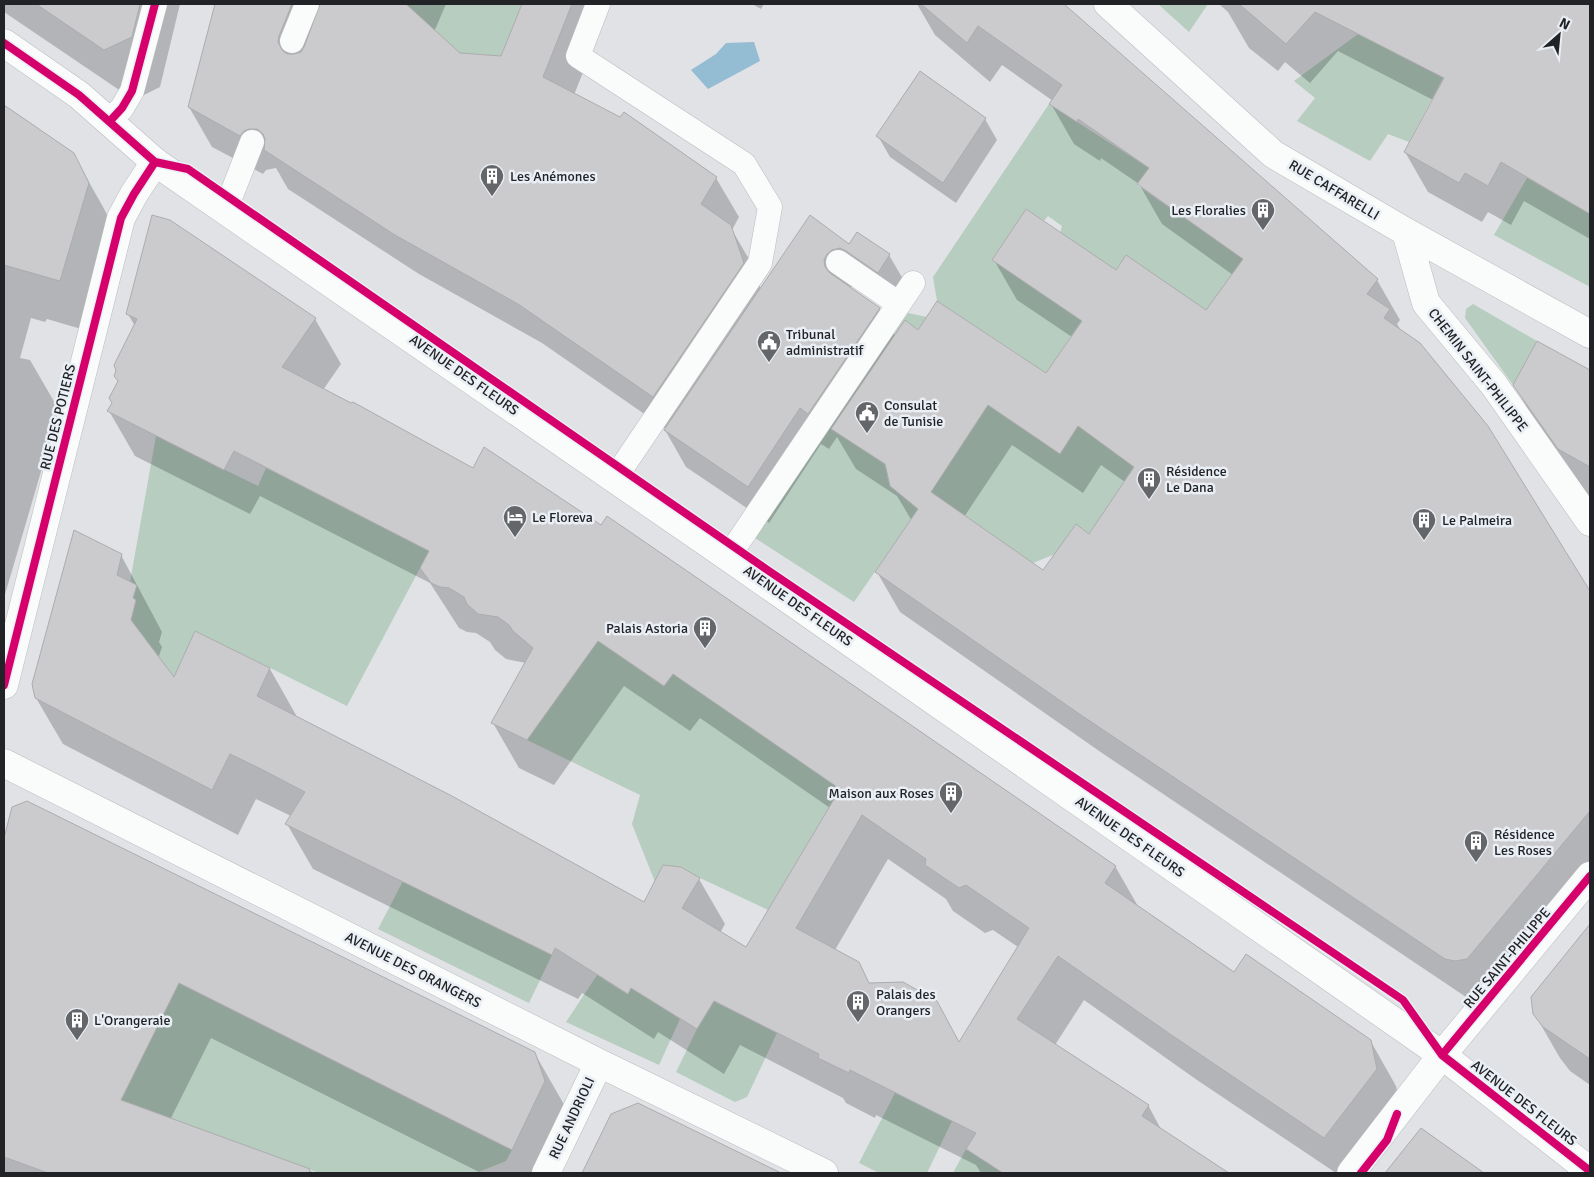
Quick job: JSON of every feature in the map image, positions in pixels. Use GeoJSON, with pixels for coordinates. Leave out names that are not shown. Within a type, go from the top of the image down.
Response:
{"type":"FeatureCollection","features":[{"type":"Feature","properties":{"kind":"street","name":"RUE CAFFARELLI"},"geometry":{"type":"LineString","coordinates":[[1108,4],[1273,154],[1406,232],[1590,334]]}},
{"type":"Feature","properties":{"kind":"street","name":"AVENUE DES FLEURS"},"geometry":{"type":"LineString","coordinates":[[4,43],[79,94],[155,162],[615,478],[1442,1055],[1590,1171]]}},
{"type":"Feature","properties":{"kind":"street","name":"RUE DES POTIERS"},"geometry":{"type":"LineString","coordinates":[[4,686],[121,218],[155,162]]}},
{"type":"Feature","properties":{"kind":"street","name":"CHEMIN SAINT-PHILIPPE"},"geometry":{"type":"LineString","coordinates":[[1406,232],[1426,304],[1494,385],[1590,522]]}},
{"type":"Feature","properties":{"kind":"street","name":"AVENUE DES ORANGERS"},"geometry":{"type":"LineString","coordinates":[[4,764],[599,1063],[824,1173]]}},
{"type":"Feature","properties":{"kind":"street","name":"RUE SAINT-PHILIPPE"},"geometry":{"type":"LineString","coordinates":[[1351,1173],[1442,1055],[1590,876]]}},
{"type":"Feature","properties":{"kind":"street","name":"RUE ANDRIOLI"},"geometry":{"type":"LineString","coordinates":[[546,1173],[599,1063]]}},
{"type":"Feature","properties":{"kind":"lane"},"geometry":{"type":"LineString","coordinates":[[110,122],[122,108],[132,91],[155,4]]}},
{"type":"Feature","properties":{"kind":"lane"},"geometry":{"type":"LineString","coordinates":[[292,41],[307,4]]}},
{"type":"Feature","properties":{"kind":"lane"},"geometry":{"type":"LineString","coordinates":[[598,4],[578,56],[744,164],[770,207],[760,263],[615,478]]}},
{"type":"Feature","properties":{"kind":"lane"},"geometry":{"type":"LineString","coordinates":[[225,210],[252,142]]}},
{"type":"Feature","properties":{"kind":"lane"},"geometry":{"type":"LineString","coordinates":[[838,262],[899,304]]}},
{"type":"Feature","properties":{"kind":"lane"},"geometry":{"type":"LineString","coordinates":[[728,557],[913,283]]}},
{"type":"Feature","properties":{"kind":"green space"},"geometry":{"type":"Polygon","coordinates":[[[406,4],[522,4],[501,56],[473,66],[406,4]]]}},
{"type":"Feature","properties":{"kind":"green space"},"geometry":{"type":"Polygon","coordinates":[[[1158,4],[1208,4],[1189,32],[1158,4]]]}},
{"type":"Feature","properties":{"kind":"green space"},"geometry":{"type":"Polygon","coordinates":[[[1463,4],[1475,4],[1550,41],[1452,61],[1409,142],[1388,134],[1370,161],[1297,121],[1315,98],[1294,81],[1358,34],[1463,9],[1463,4]]]}},
{"type":"Feature","properties":{"kind":"green space"},"geometry":{"type":"Polygon","coordinates":[[[1049,104],[1149,168],[1137,185],[1243,259],[1211,307],[1128,351],[1126,255],[1013,422],[1082,419],[1134,467],[1089,534],[1076,524],[1055,554],[1033,563],[930,492],[854,602],[755,538],[908,313],[927,317],[1011,372],[1021,356],[937,301],[933,277],[1049,104]],[[1026,209],[992,260],[1044,295],[1062,226],[1048,216],[1044,221],[1026,209]]]}},
{"type":"Feature","properties":{"kind":"green space"},"geometry":{"type":"Polygon","coordinates":[[[1527,178],[1590,214],[1590,287],[1494,235],[1527,178]]]}},
{"type":"Feature","properties":{"kind":"green space"},"geometry":{"type":"Polygon","coordinates":[[[1473,304],[1537,341],[1513,385],[1465,318],[1466,309],[1473,304]]]}},
{"type":"Feature","properties":{"kind":"green space"},"geometry":{"type":"Polygon","coordinates":[[[156,436],[258,486],[266,468],[429,551],[347,706],[195,631],[172,682],[131,620],[136,600],[133,598],[137,585],[130,582],[156,436]]]}},
{"type":"Feature","properties":{"kind":"green space"},"geometry":{"type":"Polygon","coordinates":[[[598,641],[663,686],[673,673],[840,789],[768,910],[681,867],[663,865],[655,882],[632,824],[640,795],[527,740],[598,641]]]}},
{"type":"Feature","properties":{"kind":"green space"},"geometry":{"type":"Polygon","coordinates":[[[403,881],[552,955],[529,1003],[378,929],[403,881]]]}},
{"type":"Feature","properties":{"kind":"green space"},"geometry":{"type":"Polygon","coordinates":[[[609,957],[603,979],[627,994],[631,988],[680,1019],[659,1065],[566,1022],[609,957]]]}},
{"type":"Feature","properties":{"kind":"green space"},"geometry":{"type":"Polygon","coordinates":[[[179,983],[512,1150],[506,1161],[476,1173],[319,1173],[121,1100],[179,983]]]}},
{"type":"Feature","properties":{"kind":"green space"},"geometry":{"type":"Polygon","coordinates":[[[714,1001],[777,1033],[747,1097],[735,1102],[676,1072],[697,1029],[714,1001]]]}},
{"type":"Feature","properties":{"kind":"green space"},"geometry":{"type":"Polygon","coordinates":[[[895,1093],[952,1121],[927,1173],[879,1173],[859,1163],[895,1093]]]}},
{"type":"Feature","properties":{"kind":"green space"},"geometry":{"type":"Polygon","coordinates":[[[966,1149],[1003,1173],[953,1173],[966,1149]]]}},
{"type":"Feature","properties":{"kind":"water"},"geometry":{"type":"Polygon","coordinates":[[[754,42],[760,61],[708,89],[691,70],[716,54],[726,43],[754,42]]]}},
{"type":"Feature","properties":{"kind":"building"},"geometry":{"type":"Polygon","coordinates":[[[36,4],[140,4],[132,37],[104,50],[36,4]]]}},
{"type":"Feature","properties":{"kind":"building"},"geometry":{"type":"Polygon","coordinates":[[[215,4],[292,4],[278,42],[282,50],[287,54],[301,52],[320,4],[406,4],[460,53],[501,56],[522,4],[572,4],[543,77],[620,117],[624,112],[717,177],[701,204],[731,225],[744,263],[653,397],[518,304],[395,235],[264,150],[265,139],[263,134],[257,129],[244,131],[240,136],[188,107],[215,4]]]}},
{"type":"Feature","properties":{"kind":"building"},"geometry":{"type":"Polygon","coordinates":[[[921,4],[1064,4],[1378,279],[1367,294],[1390,309],[1384,318],[1420,343],[1488,426],[1590,591],[1590,811],[1467,959],[1455,961],[1445,959],[1078,713],[875,572],[918,509],[890,486],[885,464],[831,429],[905,320],[918,330],[937,301],[1046,373],[1082,321],[992,260],[1026,209],[1116,270],[1126,255],[1206,310],[1243,259],[1137,184],[1149,168],[1078,119],[1077,122],[1049,104],[1062,85],[978,26],[967,43],[921,4]],[[988,405],[931,492],[1043,570],[1076,524],[1089,534],[1134,467],[1078,426],[1060,454],[988,405]]]}},
{"type":"Feature","properties":{"kind":"building"},"geometry":{"type":"Polygon","coordinates":[[[1239,4],[1590,4],[1590,214],[1501,162],[1488,186],[1465,173],[1459,183],[1404,152],[1444,78],[1315,12],[1286,44],[1239,4]]]}},
{"type":"Feature","properties":{"kind":"building"},"geometry":{"type":"Polygon","coordinates":[[[920,71],[986,118],[943,183],[876,136],[920,71]]]}},
{"type":"Feature","properties":{"kind":"building"},"geometry":{"type":"Polygon","coordinates":[[[4,105],[74,153],[89,183],[60,281],[4,265],[4,105]]]}},
{"type":"Feature","properties":{"kind":"building"},"geometry":{"type":"Polygon","coordinates":[[[152,215],[170,220],[316,318],[282,367],[351,403],[353,402],[473,468],[484,447],[601,525],[607,516],[1116,866],[1105,883],[1234,972],[1246,954],[1371,1040],[1377,1069],[1324,1138],[1058,956],[1017,1019],[1149,1105],[1142,1116],[1229,1173],[1003,1173],[966,1149],[976,1133],[850,1070],[849,1073],[818,1058],[819,1054],[714,1001],[697,1029],[631,988],[628,994],[555,948],[552,955],[285,824],[305,792],[261,769],[230,754],[212,790],[35,698],[32,684],[74,530],[122,554],[117,575],[137,585],[133,598],[136,600],[131,620],[174,677],[195,631],[270,668],[257,696],[450,795],[644,902],[663,865],[681,867],[700,878],[682,908],[746,947],[840,789],[673,674],[664,686],[598,641],[527,740],[491,723],[533,648],[498,617],[478,614],[467,604],[464,597],[449,588],[431,583],[420,568],[429,551],[234,451],[224,470],[107,411],[112,403],[109,398],[118,381],[114,376],[116,371],[114,365],[137,319],[126,314],[152,215]],[[862,815],[796,928],[859,962],[869,983],[903,982],[937,1001],[959,1042],[1029,928],[966,885],[959,888],[925,865],[926,859],[862,815]]]}},
{"type":"Feature","properties":{"kind":"building","name":"Tribunal administratif"},"geometry":{"type":"Polygon","coordinates":[[[810,215],[849,244],[857,232],[890,254],[878,273],[840,248],[832,250],[824,260],[825,267],[830,273],[880,308],[808,414],[800,408],[748,487],[664,430],[810,215]]]}},
{"type":"Feature","properties":{"kind":"building"},"geometry":{"type":"Polygon","coordinates":[[[1537,341],[1590,370],[1590,467],[1558,449],[1513,385],[1537,341]]]}},
{"type":"Feature","properties":{"kind":"building"},"geometry":{"type":"Polygon","coordinates":[[[27,801],[535,1052],[545,1081],[512,1150],[179,983],[121,1100],[310,1169],[309,1173],[48,1173],[4,1157],[4,838],[12,807],[27,801]]]}},
{"type":"Feature","properties":{"kind":"building"},"geometry":{"type":"Polygon","coordinates":[[[1590,924],[1590,1059],[1543,1027],[1533,1014],[1531,997],[1590,924]]]}},
{"type":"Feature","properties":{"kind":"building"},"geometry":{"type":"Polygon","coordinates":[[[638,1103],[781,1173],[582,1173],[611,1114],[638,1103]]]}},
{"type":"Feature","properties":{"kind":"building"},"geometry":{"type":"Polygon","coordinates":[[[1421,1128],[1484,1173],[1385,1173],[1421,1128]]]}},
{"type":"Feature","properties":{"kind":"cycle path"},"geometry":{"type":"LineString","coordinates":[[110,121],[122,108],[132,91],[155,4]]}},
{"type":"Feature","properties":{"kind":"cycle path"},"geometry":{"type":"LineString","coordinates":[[4,43],[79,95],[155,162]]}},
{"type":"Feature","properties":{"kind":"cycle path"},"geometry":{"type":"LineString","coordinates":[[155,162],[188,169],[766,569],[1403,1000],[1442,1055],[1590,1171]]}},
{"type":"Feature","properties":{"kind":"cycle path"},"geometry":{"type":"LineString","coordinates":[[4,685],[121,218],[155,162]]}},
{"type":"Feature","properties":{"kind":"cycle path"},"geometry":{"type":"LineString","coordinates":[[1442,1055],[1590,876]]}},
{"type":"Feature","properties":{"kind":"cycle path"},"geometry":{"type":"LineString","coordinates":[[1361,1173],[1387,1140],[1397,1114]]}},
{"type":"Feature","properties":{"kind":"place","name":"Les Anémones"},"geometry":{"type":"Point","coordinates":[492,197]}},
{"type":"Feature","properties":{"kind":"place","name":"Les Floralies"},"geometry":{"type":"Point","coordinates":[1263,231]}},
{"type":"Feature","properties":{"kind":"place","name":"Tribunal administratif"},"geometry":{"type":"Point","coordinates":[769,363]}},
{"type":"Feature","properties":{"kind":"place","name":"Consulat de Tunisie"},"geometry":{"type":"Point","coordinates":[867,434]}},
{"type":"Feature","properties":{"kind":"place","name":"Résidence Le Dana"},"geometry":{"type":"Point","coordinates":[1149,500]}},
{"type":"Feature","properties":{"kind":"place","name":"Le Floreva"},"geometry":{"type":"Point","coordinates":[515,538]}},
{"type":"Feature","properties":{"kind":"place","name":"Le Palmeira"},"geometry":{"type":"Point","coordinates":[1424,541]}},
{"type":"Feature","properties":{"kind":"place","name":"Palais Astoria"},"geometry":{"type":"Point","coordinates":[705,649]}},
{"type":"Feature","properties":{"kind":"place","name":"Maison aux Roses"},"geometry":{"type":"Point","coordinates":[951,814]}},
{"type":"Feature","properties":{"kind":"place","name":"Résidence Les Roses"},"geometry":{"type":"Point","coordinates":[1476,863]}},
{"type":"Feature","properties":{"kind":"place","name":"Palais des Orangers"},"geometry":{"type":"Point","coordinates":[858,1023]}},
{"type":"Feature","properties":{"kind":"place","name":"L'Orangeraie"},"geometry":{"type":"Point","coordinates":[77,1041]}}]}
